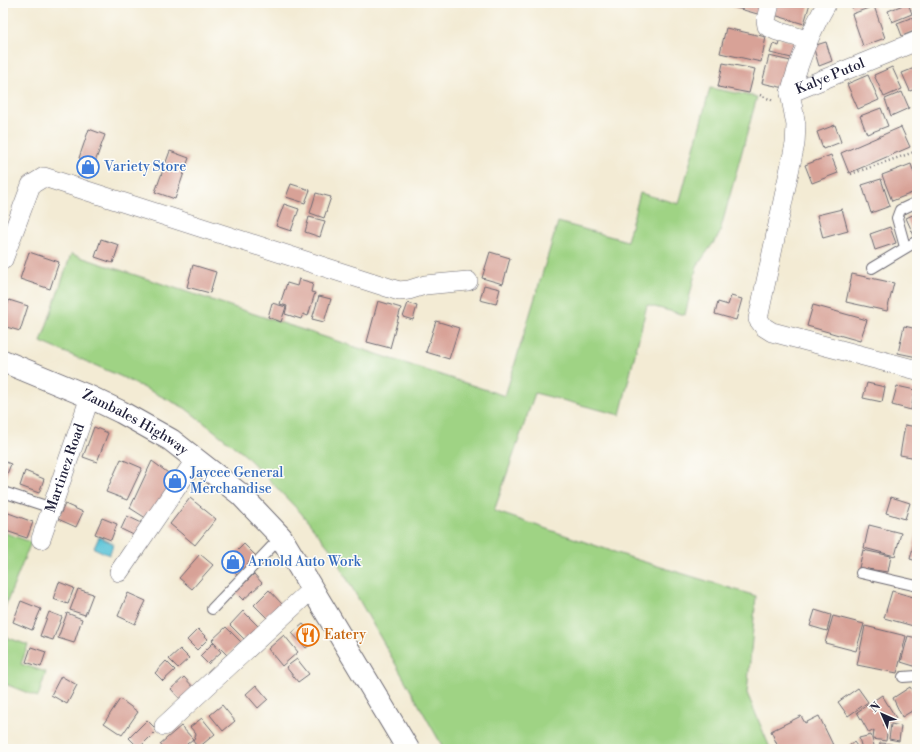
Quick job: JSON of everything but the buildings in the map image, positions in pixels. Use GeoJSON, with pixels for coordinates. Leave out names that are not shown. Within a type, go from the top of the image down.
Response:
{"type":"FeatureCollection","features":[{"type":"Feature","properties":{"kind":"main road","name":"Zambales Highway"},"geometry":{"type":"LineString","coordinates":[[3,362],[90,397],[171,440],[240,494],[281,537],[408,749]]}},
{"type":"Feature","properties":{"kind":"street"},"geometry":{"type":"LineString","coordinates":[[770,3],[766,20],[767,26],[777,31],[807,40]]}},
{"type":"Feature","properties":{"kind":"street","name":"Kalye Putol"},"geometry":{"type":"LineString","coordinates":[[790,93],[797,66],[807,40],[827,3]]}},
{"type":"Feature","properties":{"kind":"street","name":"Kalye Putol"},"geometry":{"type":"LineString","coordinates":[[790,93],[917,41]]}},
{"type":"Feature","properties":{"kind":"street"},"geometry":{"type":"LineString","coordinates":[[790,93],[796,125],[795,144],[758,319],[764,327],[772,332],[917,370]]}},
{"type":"Feature","properties":{"kind":"street"},"geometry":{"type":"LineString","coordinates":[[3,260],[31,185],[44,177],[399,291],[409,290],[424,284],[468,281]]}},
{"type":"Feature","properties":{"kind":"street","name":"Martinez Road"},"geometry":{"type":"LineString","coordinates":[[41,539],[90,397]]}},
{"type":"Feature","properties":{"kind":"street"},"geometry":{"type":"LineString","coordinates":[[119,572],[196,459]]}},
{"type":"Feature","properties":{"kind":"street"},"geometry":{"type":"LineString","coordinates":[[164,726],[312,589]]}},
{"type":"Feature","properties":{"kind":"lane"},"geometry":{"type":"LineString","coordinates":[[905,246],[897,218],[900,210],[917,202]]}},
{"type":"Feature","properties":{"kind":"lane"},"geometry":{"type":"LineString","coordinates":[[872,268],[905,246],[917,241]]}},
{"type":"Feature","properties":{"kind":"lane"},"geometry":{"type":"LineString","coordinates":[[3,492],[52,508]]}},
{"type":"Feature","properties":{"kind":"lane"},"geometry":{"type":"LineString","coordinates":[[212,609],[281,537]]}},
{"type":"Feature","properties":{"kind":"lane"},"geometry":{"type":"LineString","coordinates":[[861,574],[917,586]]}},
{"type":"Feature","properties":{"kind":"lane"},"geometry":{"type":"LineString","coordinates":[[903,677],[917,676]]}},
{"type":"Feature","properties":{"kind":"path"},"geometry":{"type":"LineString","coordinates":[[851,174],[917,152]]}},
{"type":"Feature","properties":{"kind":"green space"},"geometry":{"type":"Polygon","coordinates":[[[710,88],[757,97],[719,235],[697,266],[685,315],[647,305],[620,415],[535,393],[494,511],[638,560],[756,596],[747,693],[770,748],[768,749],[444,749],[330,549],[301,513],[245,455],[185,408],[120,376],[41,342],[71,254],[505,396],[558,222],[627,241],[640,193],[679,204],[710,88]]]}},
{"type":"Feature","properties":{"kind":"green space"},"geometry":{"type":"Polygon","coordinates":[[[3,532],[31,542],[3,612],[3,532]]]}},
{"type":"Feature","properties":{"kind":"green space"},"geometry":{"type":"Polygon","coordinates":[[[3,636],[28,645],[21,664],[46,672],[38,697],[3,683],[3,636]]]}},
{"type":"Feature","properties":{"kind":"water"},"geometry":{"type":"Polygon","coordinates":[[[99,537],[114,544],[109,555],[94,548],[99,537]]]}},
{"type":"Feature","properties":{"kind":"place","name":"Variety Store"},"geometry":{"type":"Point","coordinates":[88,167]}},
{"type":"Feature","properties":{"kind":"place","name":"Jaycee General Merchandise"},"geometry":{"type":"Point","coordinates":[175,481]}},
{"type":"Feature","properties":{"kind":"place","name":"Arnold Auto Work"},"geometry":{"type":"Point","coordinates":[233,562]}},
{"type":"Feature","properties":{"kind":"place","name":"Eatery"},"geometry":{"type":"Point","coordinates":[308,635]}}]}
